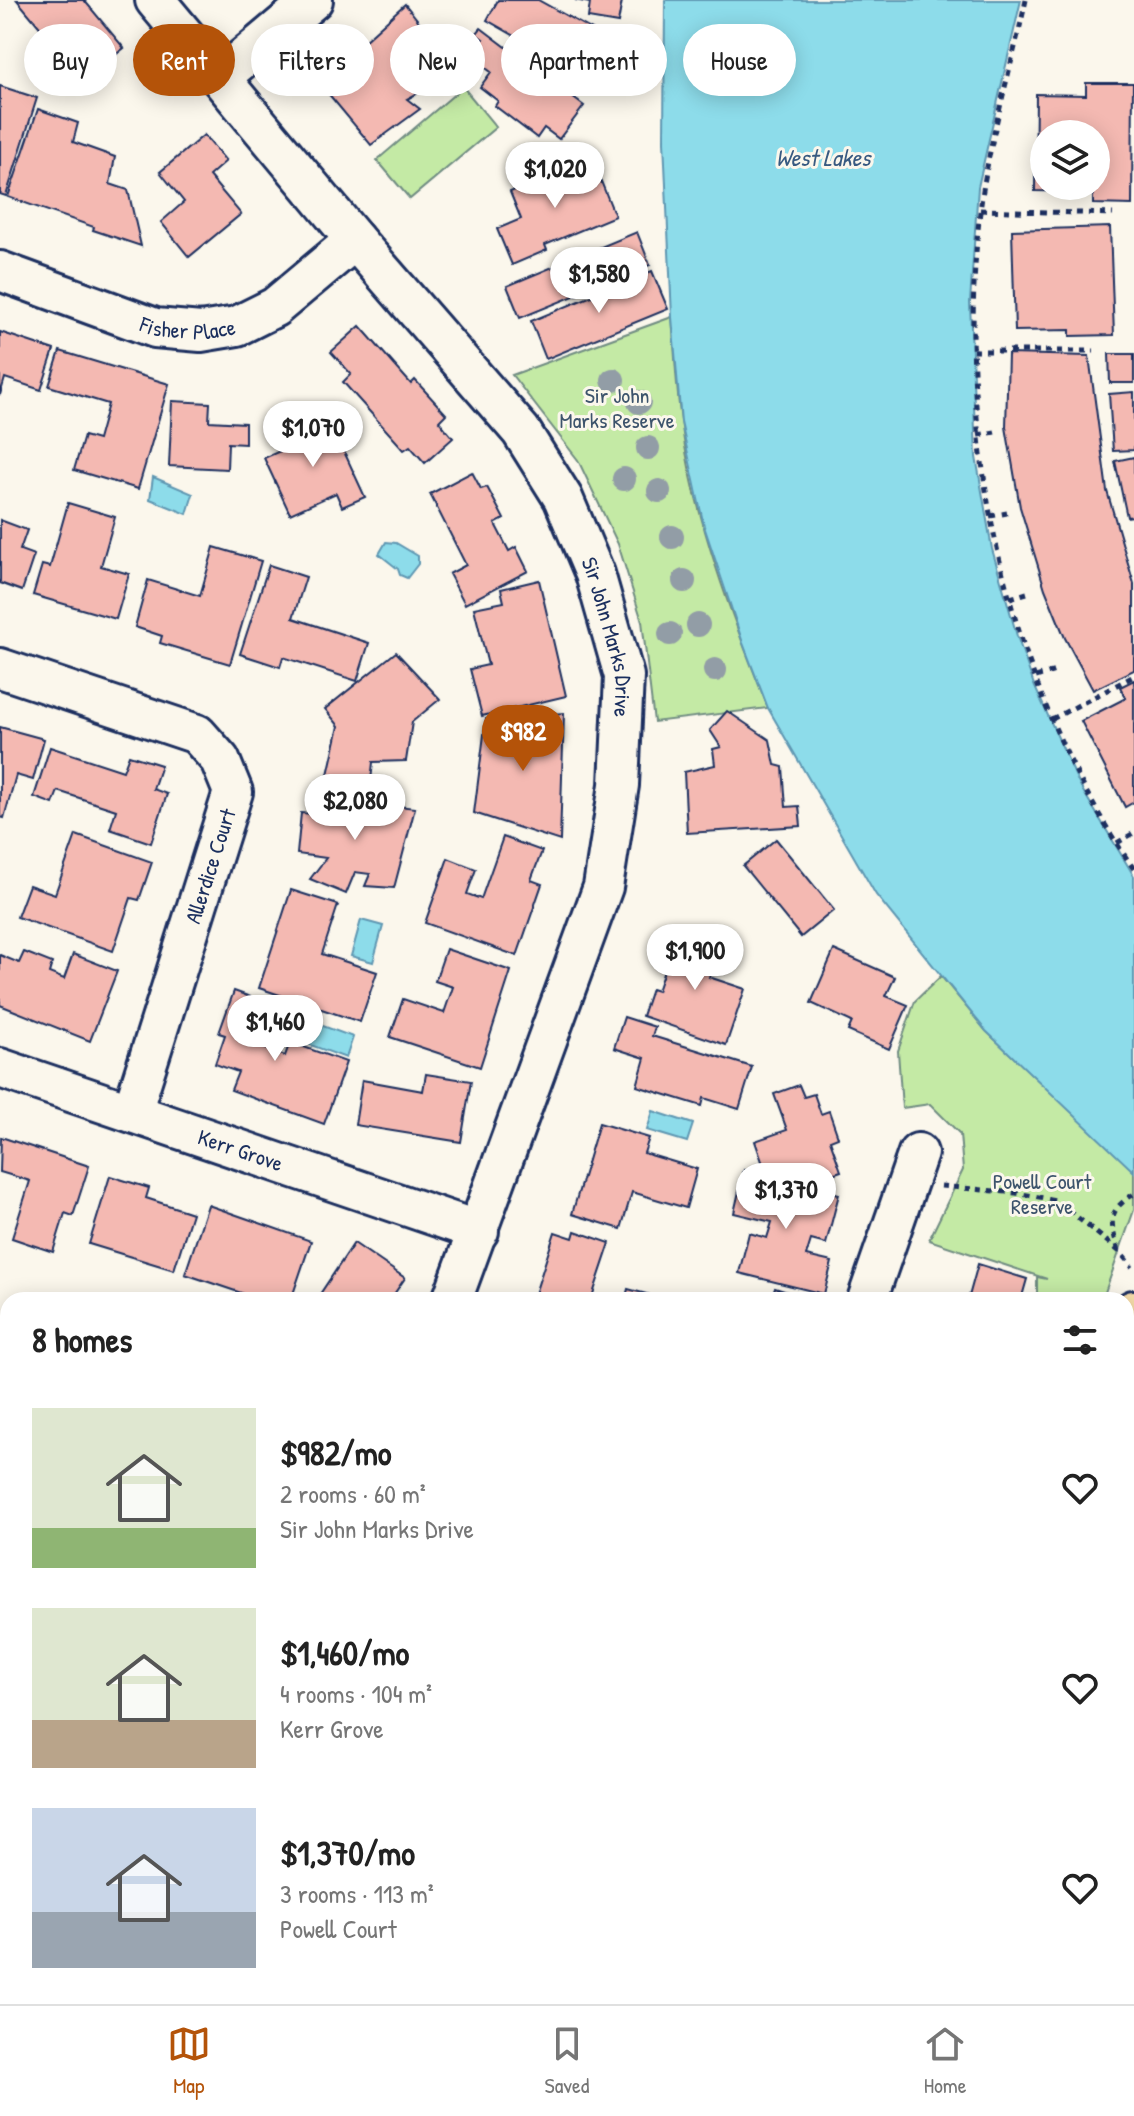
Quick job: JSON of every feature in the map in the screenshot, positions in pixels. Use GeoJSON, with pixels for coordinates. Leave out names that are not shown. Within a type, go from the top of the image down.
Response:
{"type":"FeatureCollection","features":[{"type":"Feature","properties":{"kind":"street","name":"Sir John Marks Drive"},"geometry":{"type":"LineString","coordinates":[[155,0],[176,24]]}},
{"type":"Feature","properties":{"kind":"street"},"geometry":{"type":"LineString","coordinates":[[235,65],[313,0]]}},
{"type":"Feature","properties":{"kind":"street","name":"Sir John Marks Drive"},"geometry":{"type":"LineString","coordinates":[[235,94],[355,240],[521,431],[563,498],[595,574],[624,676],[619,785],[603,887],[455,1292]]}},
{"type":"Feature","properties":{"kind":"street","name":"Fisher Place"},"geometry":{"type":"LineString","coordinates":[[0,271],[155,328],[201,332],[237,326],[275,307],[355,240]]}},
{"type":"Feature","properties":{"kind":"street","name":"Allerdice Court"},"geometry":{"type":"LineString","coordinates":[[0,668],[197,734],[220,760],[233,792],[132,1112]]}},
{"type":"Feature","properties":{"kind":"street","name":"Kerr Grove"},"geometry":{"type":"LineString","coordinates":[[0,1068],[479,1231]]}},
{"type":"Feature","properties":{"kind":"street"},"geometry":{"type":"LineString","coordinates":[[870,1292],[914,1163]]}},
{"type":"Feature","properties":{"kind":"path"},"geometry":{"type":"LineString","coordinates":[[1026,0],[980,210],[973,351],[978,435],[990,516],[1010,598],[1036,677],[1084,786],[1134,869]]}},
{"type":"Feature","properties":{"kind":"path"},"geometry":{"type":"LineString","coordinates":[[980,210],[1113,214]]}},
{"type":"Feature","properties":{"kind":"path"},"geometry":{"type":"LineString","coordinates":[[973,351],[1094,351]]}},
{"type":"Feature","properties":{"kind":"path"},"geometry":{"type":"LineString","coordinates":[[978,435],[995,432]]}},
{"type":"Feature","properties":{"kind":"path"},"geometry":{"type":"LineString","coordinates":[[990,516],[1007,513]]}},
{"type":"Feature","properties":{"kind":"path"},"geometry":{"type":"LineString","coordinates":[[1010,598],[1027,593]]}},
{"type":"Feature","properties":{"kind":"path"},"geometry":{"type":"LineString","coordinates":[[1036,677],[1055,671]]}},
{"type":"Feature","properties":{"kind":"path"},"geometry":{"type":"LineString","coordinates":[[1052,719],[1134,676]]}},
{"type":"Feature","properties":{"kind":"path"},"geometry":{"type":"LineString","coordinates":[[1117,843],[1134,833]]}},
{"type":"Feature","properties":{"kind":"path"},"geometry":{"type":"LineString","coordinates":[[914,1163],[944,1187],[1056,1200],[1120,1252],[1132,1267]]}},
{"type":"Feature","properties":{"kind":"path"},"geometry":{"type":"LineString","coordinates":[[1120,1252],[1111,1223],[1118,1203],[1134,1194]]}},
{"type":"Feature","properties":{"kind":"green space"},"geometry":{"type":"Polygon","coordinates":[[[452,96],[470,96],[496,127],[410,199],[377,160],[452,96]]]}},
{"type":"Feature","properties":{"kind":"green space","name":"Sir John Marks Reserve"},"geometry":{"type":"Polygon","coordinates":[[[672,317],[679,408],[695,494],[728,603],[768,708],[654,722],[642,621],[618,544],[578,460],[512,375],[672,317]]]}},
{"type":"Feature","properties":{"kind":"green space","name":"Powell Court Reserve"},"geometry":{"type":"Polygon","coordinates":[[[941,976],[986,1031],[1134,1171],[1134,1210],[1105,1292],[1037,1292],[1037,1277],[1047,1279],[929,1240],[963,1170],[960,1134],[930,1104],[902,1108],[898,1051],[915,1001],[941,976]]]}},
{"type":"Feature","properties":{"kind":"water","name":"West Lakes"},"geometry":{"type":"Polygon","coordinates":[[[665,0],[1021,0],[978,187],[970,302],[976,457],[992,549],[1034,685],[1080,786],[1134,876],[1134,1172],[986,1031],[876,895],[768,708],[704,526],[681,422],[672,317],[664,141],[664,96],[667,96],[665,0]]]}},
{"type":"Feature","properties":{"kind":"water"},"geometry":{"type":"Polygon","coordinates":[[[153,477],[193,494],[187,514],[150,499],[153,477]]]}},
{"type":"Feature","properties":{"kind":"water"},"geometry":{"type":"Polygon","coordinates":[[[386,542],[396,543],[418,556],[418,564],[407,578],[379,554],[386,542]]]}},
{"type":"Feature","properties":{"kind":"water"},"geometry":{"type":"Polygon","coordinates":[[[361,920],[383,926],[373,962],[351,956],[361,920]]]}},
{"type":"Feature","properties":{"kind":"water"},"geometry":{"type":"Polygon","coordinates":[[[312,1022],[353,1037],[346,1058],[305,1043],[312,1022]]]}},
{"type":"Feature","properties":{"kind":"water"},"geometry":{"type":"Polygon","coordinates":[[[653,1111],[693,1124],[687,1142],[647,1130],[653,1111]]]}},
{"type":"Feature","properties":{"kind":"building"},"geometry":{"type":"Polygon","coordinates":[[[17,0],[84,0],[104,24],[37,24],[17,0]]]}},
{"type":"Feature","properties":{"kind":"building"},"geometry":{"type":"Polygon","coordinates":[[[498,0],[538,0],[581,24],[501,24],[501,28],[487,20],[498,0]]]}},
{"type":"Feature","properties":{"kind":"building"},"geometry":{"type":"Polygon","coordinates":[[[575,0],[622,1],[618,23],[588,18],[590,3],[575,0]]]}},
{"type":"Feature","properties":{"kind":"building"},"geometry":{"type":"Polygon","coordinates":[[[405,4],[421,24],[390,24],[390,96],[413,96],[407,99],[420,109],[371,145],[330,96],[374,96],[374,32],[405,4]]]}},
{"type":"Feature","properties":{"kind":"building"},"geometry":{"type":"Polygon","coordinates":[[[485,31],[501,43],[501,96],[571,96],[584,106],[559,139],[544,128],[537,138],[495,106],[498,101],[485,91],[485,80],[491,72],[485,67],[485,31]]]}},
{"type":"Feature","properties":{"kind":"building"},"geometry":{"type":"Polygon","coordinates":[[[117,40],[124,48],[117,54],[117,40]]]}},
{"type":"Feature","properties":{"kind":"building"},"geometry":{"type":"Polygon","coordinates":[[[1086,83],[1133,83],[1132,205],[1093,204],[1093,200],[1110,200],[1110,120],[1036,120],[1036,94],[1086,95],[1086,83]]]}},
{"type":"Feature","properties":{"kind":"building"},"geometry":{"type":"Polygon","coordinates":[[[0,86],[37,98],[6,196],[0,194],[0,86]]]}},
{"type":"Feature","properties":{"kind":"building"},"geometry":{"type":"Polygon","coordinates":[[[38,109],[78,123],[73,142],[115,157],[110,184],[128,190],[141,246],[8,197],[38,109]]]}},
{"type":"Feature","properties":{"kind":"building"},"geometry":{"type":"Polygon","coordinates":[[[204,135],[226,161],[209,176],[241,214],[189,257],[161,222],[184,202],[160,172],[204,135]]]}},
{"type":"Feature","properties":{"kind":"building"},"geometry":{"type":"Polygon","coordinates":[[[592,159],[615,216],[545,245],[547,250],[512,265],[497,229],[521,219],[510,192],[592,159]]]}},
{"type":"Feature","properties":{"kind":"building"},"geometry":{"type":"Polygon","coordinates":[[[1110,227],[1114,335],[1070,336],[1070,330],[1015,331],[1012,230],[1110,227]]]}},
{"type":"Feature","properties":{"kind":"building"},"geometry":{"type":"Polygon","coordinates":[[[637,232],[650,265],[520,318],[507,286],[637,232]]]}},
{"type":"Feature","properties":{"kind":"building"},"geometry":{"type":"Polygon","coordinates":[[[652,271],[668,309],[546,359],[531,321],[652,271]]]}},
{"type":"Feature","properties":{"kind":"building"},"geometry":{"type":"Polygon","coordinates":[[[360,326],[411,384],[415,380],[446,414],[439,421],[453,438],[425,463],[410,446],[404,450],[343,382],[351,374],[331,352],[360,326]]]}},
{"type":"Feature","properties":{"kind":"building"},"geometry":{"type":"Polygon","coordinates":[[[0,332],[54,350],[41,390],[5,378],[0,395],[0,332]]]}},
{"type":"Feature","properties":{"kind":"building"},"geometry":{"type":"Polygon","coordinates":[[[60,351],[169,384],[138,489],[74,470],[84,436],[98,440],[108,404],[49,386],[60,351]]]}},
{"type":"Feature","properties":{"kind":"building"},"geometry":{"type":"Polygon","coordinates":[[[1008,354],[1089,356],[1107,491],[1134,584],[1134,670],[1093,690],[1065,638],[1045,589],[1020,507],[1006,427],[1008,354]]]}},
{"type":"Feature","properties":{"kind":"building"},"geometry":{"type":"Polygon","coordinates":[[[1109,354],[1134,354],[1134,383],[1110,383],[1109,354]]]}},
{"type":"Feature","properties":{"kind":"building"},"geometry":{"type":"Polygon","coordinates":[[[1134,392],[1134,450],[1113,451],[1109,394],[1134,392]]]}},
{"type":"Feature","properties":{"kind":"building"},"geometry":{"type":"Polygon","coordinates":[[[172,401],[210,403],[209,421],[245,423],[245,444],[228,443],[227,469],[169,466],[172,401]]]}},
{"type":"Feature","properties":{"kind":"building"},"geometry":{"type":"Polygon","coordinates":[[[320,420],[327,435],[335,432],[365,497],[342,507],[336,493],[290,514],[264,458],[287,448],[282,438],[320,420]]]}},
{"type":"Feature","properties":{"kind":"building"},"geometry":{"type":"Polygon","coordinates":[[[1134,457],[1134,516],[1127,517],[1115,461],[1134,457]]]}},
{"type":"Feature","properties":{"kind":"building"},"geometry":{"type":"Polygon","coordinates":[[[472,472],[481,489],[487,487],[504,519],[495,524],[509,551],[516,547],[528,571],[465,604],[449,574],[466,565],[430,494],[472,472]]]}},
{"type":"Feature","properties":{"kind":"building"},"geometry":{"type":"Polygon","coordinates":[[[68,503],[115,517],[101,566],[129,574],[116,619],[33,595],[42,565],[50,567],[68,503]]]}},
{"type":"Feature","properties":{"kind":"building"},"geometry":{"type":"Polygon","coordinates":[[[0,520],[27,530],[20,550],[34,555],[22,591],[0,583],[0,520]]]}},
{"type":"Feature","properties":{"kind":"building"},"geometry":{"type":"Polygon","coordinates":[[[214,547],[261,561],[230,664],[160,643],[162,636],[135,627],[148,580],[200,596],[214,547]]]}},
{"type":"Feature","properties":{"kind":"building"},"geometry":{"type":"Polygon","coordinates":[[[269,565],[306,577],[293,618],[369,643],[357,681],[283,657],[280,667],[240,654],[269,565]]]}},
{"type":"Feature","properties":{"kind":"building"},"geometry":{"type":"Polygon","coordinates":[[[539,580],[566,696],[482,716],[470,669],[488,665],[474,608],[504,602],[501,589],[539,580]]]}},
{"type":"Feature","properties":{"kind":"building"},"geometry":{"type":"Polygon","coordinates":[[[396,652],[440,699],[412,722],[406,761],[373,762],[371,781],[327,779],[339,726],[325,709],[396,652]]]}},
{"type":"Feature","properties":{"kind":"building"},"geometry":{"type":"Polygon","coordinates":[[[1134,680],[1134,802],[1125,807],[1081,721],[1126,698],[1120,687],[1134,680]]]}},
{"type":"Feature","properties":{"kind":"building"},"geometry":{"type":"Polygon","coordinates":[[[727,711],[770,740],[775,765],[783,767],[786,807],[799,806],[801,826],[687,833],[684,772],[715,765],[713,749],[721,747],[710,730],[727,711]]]}},
{"type":"Feature","properties":{"kind":"building"},"geometry":{"type":"Polygon","coordinates":[[[564,713],[560,841],[474,813],[486,719],[564,713]]]}},
{"type":"Feature","properties":{"kind":"building"},"geometry":{"type":"Polygon","coordinates":[[[0,727],[44,739],[33,780],[16,775],[4,818],[0,817],[0,727]]]}},
{"type":"Feature","properties":{"kind":"building"},"geometry":{"type":"Polygon","coordinates":[[[50,747],[123,771],[129,755],[161,765],[153,789],[167,794],[151,843],[110,829],[116,810],[58,791],[53,804],[34,797],[50,747]]]}},
{"type":"Feature","properties":{"kind":"building"},"geometry":{"type":"Polygon","coordinates":[[[368,794],[369,819],[380,821],[384,804],[415,808],[394,888],[365,886],[370,874],[355,872],[346,894],[310,879],[326,858],[297,854],[301,813],[326,815],[325,799],[368,794]]]}},
{"type":"Feature","properties":{"kind":"building"},"geometry":{"type":"Polygon","coordinates":[[[76,835],[152,862],[139,900],[131,898],[113,951],[17,917],[29,885],[55,894],[76,835]]]}},
{"type":"Feature","properties":{"kind":"building"},"geometry":{"type":"Polygon","coordinates":[[[503,837],[542,851],[531,880],[542,884],[517,956],[425,923],[448,858],[476,869],[467,894],[481,899],[503,837]]]}},
{"type":"Feature","properties":{"kind":"building"},"geometry":{"type":"Polygon","coordinates":[[[776,839],[834,910],[801,937],[743,866],[776,839]]]}},
{"type":"Feature","properties":{"kind":"building"},"geometry":{"type":"Polygon","coordinates":[[[291,890],[338,905],[322,954],[377,972],[360,1022],[259,988],[291,890]]]}},
{"type":"Feature","properties":{"kind":"building"},"geometry":{"type":"Polygon","coordinates":[[[685,929],[721,941],[709,977],[745,989],[726,1045],[642,1016],[651,989],[657,991],[667,962],[674,964],[685,929]]]}},
{"type":"Feature","properties":{"kind":"building"},"geometry":{"type":"Polygon","coordinates":[[[446,949],[511,971],[480,1067],[390,1037],[403,999],[444,1013],[453,987],[435,981],[446,949]]]}},
{"type":"Feature","properties":{"kind":"building"},"geometry":{"type":"Polygon","coordinates":[[[834,950],[895,977],[886,996],[908,1005],[889,1049],[848,1031],[852,1022],[811,1003],[834,950]]]}},
{"type":"Feature","properties":{"kind":"building"},"geometry":{"type":"Polygon","coordinates":[[[24,952],[52,963],[49,973],[64,979],[73,954],[117,971],[90,1041],[0,1005],[0,955],[19,963],[24,952]]]}},
{"type":"Feature","properties":{"kind":"building"},"geometry":{"type":"Polygon","coordinates":[[[234,991],[281,1008],[266,1049],[285,1056],[290,1042],[346,1062],[324,1124],[231,1090],[238,1072],[215,1064],[225,1035],[219,1033],[234,991]]]}},
{"type":"Feature","properties":{"kind":"building"},"geometry":{"type":"Polygon","coordinates":[[[624,1017],[655,1027],[652,1036],[752,1067],[739,1109],[704,1098],[702,1106],[637,1086],[645,1058],[614,1048],[624,1017]]]}},
{"type":"Feature","properties":{"kind":"building"},"geometry":{"type":"Polygon","coordinates":[[[426,1074],[471,1081],[461,1142],[355,1125],[362,1080],[423,1091],[426,1074]]]}},
{"type":"Feature","properties":{"kind":"building"},"geometry":{"type":"Polygon","coordinates":[[[799,1085],[804,1097],[814,1094],[821,1114],[829,1111],[838,1137],[830,1140],[841,1171],[802,1184],[795,1163],[766,1173],[755,1141],[787,1130],[774,1094],[799,1085]]]}},
{"type":"Feature","properties":{"kind":"building"},"geometry":{"type":"Polygon","coordinates":[[[599,1123],[649,1138],[644,1153],[697,1169],[686,1208],[632,1192],[621,1229],[572,1214],[599,1123]]]}},
{"type":"Feature","properties":{"kind":"building"},"geometry":{"type":"Polygon","coordinates":[[[1,1137],[89,1166],[73,1216],[65,1213],[53,1252],[12,1238],[30,1181],[0,1172],[1,1137]]]}},
{"type":"Feature","properties":{"kind":"building"},"geometry":{"type":"Polygon","coordinates":[[[744,1170],[839,1194],[826,1244],[811,1240],[806,1256],[832,1262],[824,1292],[739,1273],[749,1233],[767,1238],[772,1222],[734,1213],[744,1170]]]}},
{"type":"Feature","properties":{"kind":"building"},"geometry":{"type":"Polygon","coordinates":[[[110,1176],[149,1188],[146,1198],[192,1213],[174,1270],[89,1244],[110,1176]]]}},
{"type":"Feature","properties":{"kind":"building"},"geometry":{"type":"Polygon","coordinates":[[[208,1205],[311,1241],[294,1292],[238,1292],[185,1274],[208,1205]]]}},
{"type":"Feature","properties":{"kind":"building"},"geometry":{"type":"Polygon","coordinates":[[[575,1231],[610,1243],[594,1292],[536,1292],[555,1232],[573,1238],[575,1231]]]}},
{"type":"Feature","properties":{"kind":"building"},"geometry":{"type":"Polygon","coordinates":[[[354,1243],[405,1278],[395,1292],[321,1292],[354,1243]]]}},
{"type":"Feature","properties":{"kind":"building"},"geometry":{"type":"Polygon","coordinates":[[[978,1264],[1027,1279],[1023,1292],[970,1292],[978,1264]]]}}]}
